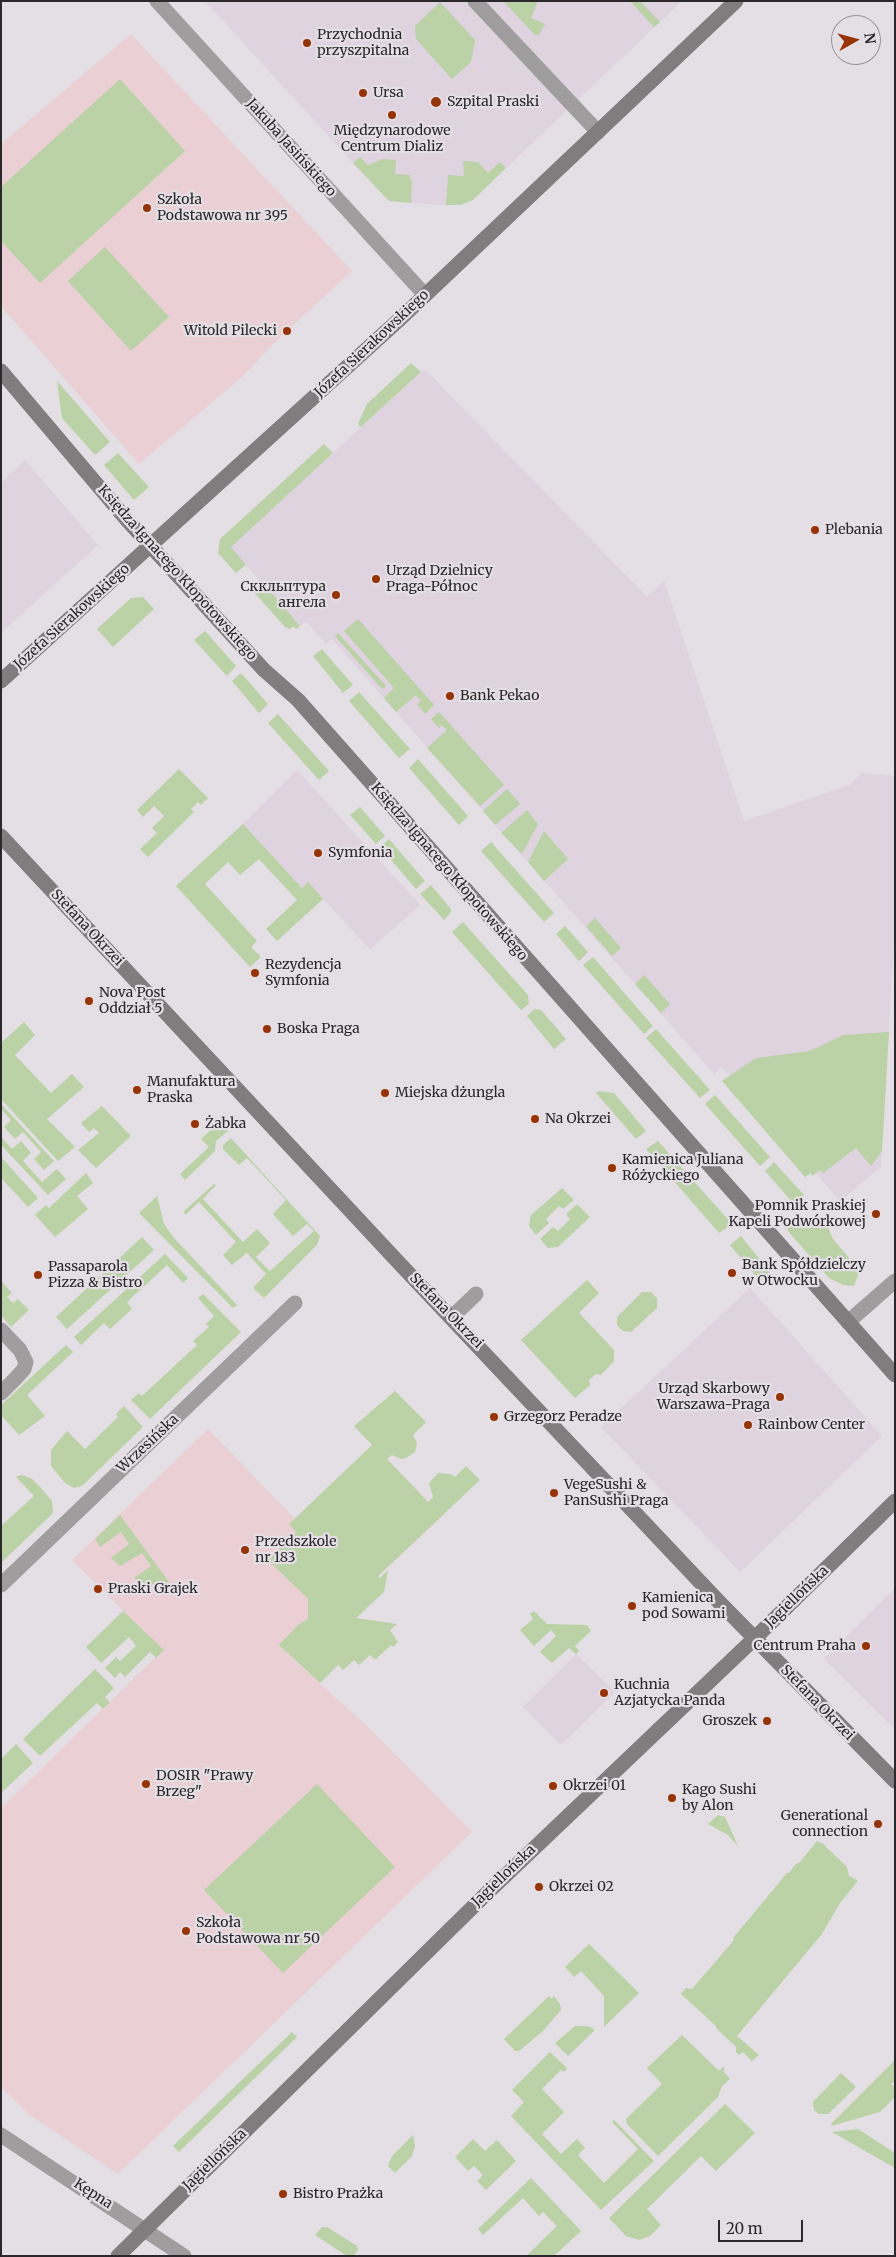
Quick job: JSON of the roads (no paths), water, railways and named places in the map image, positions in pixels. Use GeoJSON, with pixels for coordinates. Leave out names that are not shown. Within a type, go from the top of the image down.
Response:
{"type":"FeatureCollection","features":[{"type":"Feature","properties":{"kind":"street","name":"Jakuba Jasińskiego"},"geometry":{"type":"LineString","coordinates":[[157,1],[425,295]]}},
{"type":"Feature","properties":{"kind":"street"},"geometry":{"type":"LineString","coordinates":[[476,1],[598,132]]}},
{"type":"Feature","properties":{"kind":"street","name":"Józefa Sierakowskiego"},"geometry":{"type":"LineString","coordinates":[[1,681],[425,295],[736,1]]}},
{"type":"Feature","properties":{"kind":"street","name":"Księdza Ignacego Kłopotowskiego"},"geometry":{"type":"LineString","coordinates":[[1,371],[151,545],[264,670],[304,707],[895,1375]]}},
{"type":"Feature","properties":{"kind":"street","name":"Stefana Okrzei"},"geometry":{"type":"LineString","coordinates":[[1,836],[373,1232],[400,1264],[755,1638],[895,1781]]}},
{"type":"Feature","properties":{"kind":"street"},"geometry":{"type":"LineString","coordinates":[[848,1322],[895,1281]]}},
{"type":"Feature","properties":{"kind":"street"},"geometry":{"type":"LineString","coordinates":[[452,1317],[476,1294]]}},
{"type":"Feature","properties":{"kind":"street","name":"Wrzesińska"},"geometry":{"type":"LineString","coordinates":[[1,1585],[295,1303]]}},
{"type":"Feature","properties":{"kind":"street"},"geometry":{"type":"LineString","coordinates":[[1,1330],[20,1350],[26,1362],[24,1369],[1,1392]]}},
{"type":"Feature","properties":{"kind":"street","name":"Jagiellońska"},"geometry":{"type":"LineString","coordinates":[[118,2256],[510,1870],[755,1638],[895,1501]]}},
{"type":"Feature","properties":{"kind":"street","name":"Kępna"},"geometry":{"type":"LineString","coordinates":[[1,2135],[146,2228],[184,2256]]}},
{"type":"Feature","properties":{"kind":"place","name":"Przychodnia przyszpitalna"},"geometry":{"type":"Point","coordinates":[307,43]}},
{"type":"Feature","properties":{"kind":"place","name":"Ursa"},"geometry":{"type":"Point","coordinates":[363,93]}},
{"type":"Feature","properties":{"kind":"place","name":"Szpital Praski"},"geometry":{"type":"Point","coordinates":[436,102]}},
{"type":"Feature","properties":{"kind":"place","name":"Międzynarodowe Centrum Dializ"},"geometry":{"type":"Point","coordinates":[392,115]}},
{"type":"Feature","properties":{"kind":"place","name":"Szkoła Podstawowa nr 395"},"geometry":{"type":"Point","coordinates":[147,208]}},
{"type":"Feature","properties":{"kind":"place","name":"Witold Pilecki"},"geometry":{"type":"Point","coordinates":[287,331]}},
{"type":"Feature","properties":{"kind":"place","name":"Plebania"},"geometry":{"type":"Point","coordinates":[815,530]}},
{"type":"Feature","properties":{"kind":"place","name":"Urząd Dzielnicy Praga-Północ"},"geometry":{"type":"Point","coordinates":[376,579]}},
{"type":"Feature","properties":{"kind":"place","name":"Сккльптура ангела"},"geometry":{"type":"Point","coordinates":[336,595]}},
{"type":"Feature","properties":{"kind":"place","name":"Bank Pekao"},"geometry":{"type":"Point","coordinates":[450,696]}},
{"type":"Feature","properties":{"kind":"place","name":"Symfonia"},"geometry":{"type":"Point","coordinates":[318,853]}},
{"type":"Feature","properties":{"kind":"place","name":"Rezydencja Symfonia"},"geometry":{"type":"Point","coordinates":[255,973]}},
{"type":"Feature","properties":{"kind":"place","name":"Nova Post Oddział 5"},"geometry":{"type":"Point","coordinates":[89,1001]}},
{"type":"Feature","properties":{"kind":"place","name":"Boska Praga"},"geometry":{"type":"Point","coordinates":[267,1029]}},
{"type":"Feature","properties":{"kind":"place","name":"Manufaktura Praska"},"geometry":{"type":"Point","coordinates":[137,1090]}},
{"type":"Feature","properties":{"kind":"place","name":"Miejska dżungla"},"geometry":{"type":"Point","coordinates":[385,1093]}},
{"type":"Feature","properties":{"kind":"place","name":"Na Okrzei"},"geometry":{"type":"Point","coordinates":[535,1119]}},
{"type":"Feature","properties":{"kind":"place","name":"Żabka"},"geometry":{"type":"Point","coordinates":[195,1124]}},
{"type":"Feature","properties":{"kind":"place","name":"Kamienica Juliana Różyckiego"},"geometry":{"type":"Point","coordinates":[612,1168]}},
{"type":"Feature","properties":{"kind":"place","name":"Pomnik Praskiej Kapeli Podwórkowej"},"geometry":{"type":"Point","coordinates":[876,1214]}},
{"type":"Feature","properties":{"kind":"place","name":"Bank Spółdzielczy w Otwocku"},"geometry":{"type":"Point","coordinates":[732,1273]}},
{"type":"Feature","properties":{"kind":"place","name":"Passaparola Pizza & Bistro"},"geometry":{"type":"Point","coordinates":[38,1275]}},
{"type":"Feature","properties":{"kind":"place","name":"Urząd Skarbowy Warszawa-Praga"},"geometry":{"type":"Point","coordinates":[780,1397]}},
{"type":"Feature","properties":{"kind":"place","name":"Grzegorz Peradze"},"geometry":{"type":"Point","coordinates":[494,1417]}},
{"type":"Feature","properties":{"kind":"place","name":"Rainbow Center"},"geometry":{"type":"Point","coordinates":[748,1425]}},
{"type":"Feature","properties":{"kind":"place","name":"VegeSushi & PanSushi Praga"},"geometry":{"type":"Point","coordinates":[554,1493]}},
{"type":"Feature","properties":{"kind":"place","name":"Przedszkole nr 183"},"geometry":{"type":"Point","coordinates":[245,1550]}},
{"type":"Feature","properties":{"kind":"place","name":"Praski Grajek"},"geometry":{"type":"Point","coordinates":[98,1589]}},
{"type":"Feature","properties":{"kind":"place","name":"Kamienica pod Sowami"},"geometry":{"type":"Point","coordinates":[632,1606]}},
{"type":"Feature","properties":{"kind":"place","name":"Centrum Praha"},"geometry":{"type":"Point","coordinates":[866,1646]}},
{"type":"Feature","properties":{"kind":"place","name":"Kuchnia Azjatycka Panda"},"geometry":{"type":"Point","coordinates":[604,1693]}},
{"type":"Feature","properties":{"kind":"place","name":"Groszek"},"geometry":{"type":"Point","coordinates":[767,1721]}},
{"type":"Feature","properties":{"kind":"place","name":"DOSIR \"Prawy Brzeg\""},"geometry":{"type":"Point","coordinates":[146,1784]}},
{"type":"Feature","properties":{"kind":"place","name":"Okrzei 01"},"geometry":{"type":"Point","coordinates":[553,1786]}},
{"type":"Feature","properties":{"kind":"place","name":"Kago Sushi by Alon"},"geometry":{"type":"Point","coordinates":[672,1798]}},
{"type":"Feature","properties":{"kind":"place","name":"Generational connection"},"geometry":{"type":"Point","coordinates":[878,1824]}},
{"type":"Feature","properties":{"kind":"place","name":"Okrzei 02"},"geometry":{"type":"Point","coordinates":[539,1887]}},
{"type":"Feature","properties":{"kind":"place","name":"Szkoła Podstawowa nr 50"},"geometry":{"type":"Point","coordinates":[186,1931]}},
{"type":"Feature","properties":{"kind":"place","name":"Bistro Prażka"},"geometry":{"type":"Point","coordinates":[283,2194]}}]}
